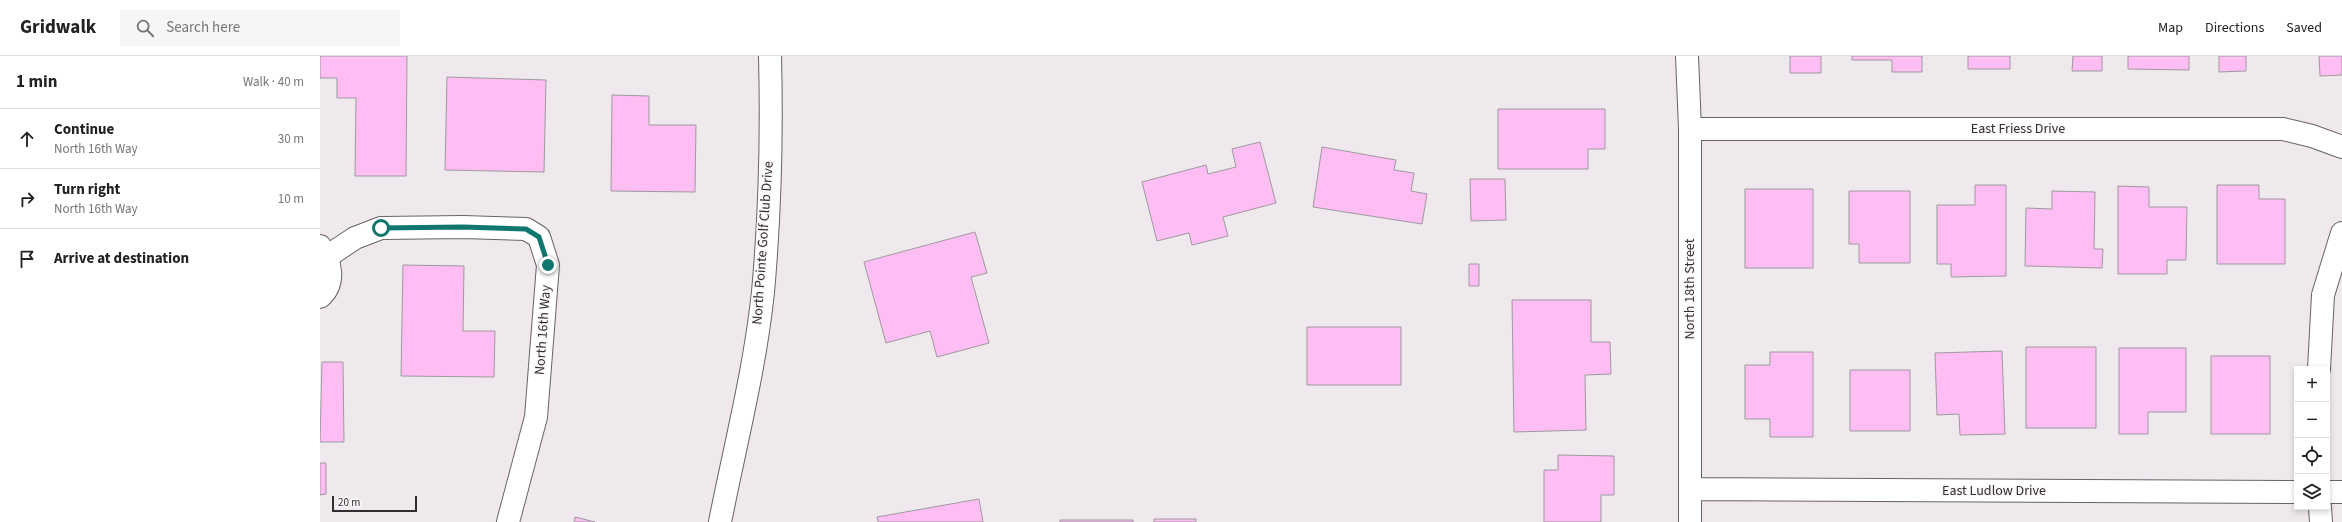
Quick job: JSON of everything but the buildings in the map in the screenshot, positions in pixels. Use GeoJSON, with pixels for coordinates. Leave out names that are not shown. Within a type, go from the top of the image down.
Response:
{"type":"FeatureCollection","features":[{"type":"Feature","properties":{"kind":"street","name":"North Pointe Golf Club Drive"},"geometry":{"type":"LineString","coordinates":[[720,522],[757,334],[763,292],[768,214],[770,56]]}},
{"type":"Feature","properties":{"kind":"street","name":"North 18th Street"},"geometry":{"type":"LineString","coordinates":[[1687,56],[1690,130],[1690,522]]}},
{"type":"Feature","properties":{"kind":"street","name":"East Friess Drive"},"geometry":{"type":"LineString","coordinates":[[1690,130],[2283,128],[2312,136],[2342,147]]}},
{"type":"Feature","properties":{"kind":"street","name":"North 16th Way"},"geometry":{"type":"LineString","coordinates":[[320,297],[330,280],[331,268],[324,251],[381,228],[463,227],[526,229],[539,237],[548,265],[536,417],[508,522]]}},
{"type":"Feature","properties":{"kind":"street"},"geometry":{"type":"LineString","coordinates":[[2319,366],[2323,295],[2342,233]]}},
{"type":"Feature","properties":{"kind":"street","name":"East Ludlow Drive"},"geometry":{"type":"LineString","coordinates":[[1690,489],[2294,492]]}},
{"type":"Feature","properties":{"kind":"street"},"geometry":{"type":"LineString","coordinates":[[2330,492],[2342,492]]}},
{"type":"Feature","properties":{"kind":"street"},"geometry":{"type":"LineString","coordinates":[[2320,510],[2320,522]]}},
{"type":"Feature","properties":{"kind":"route"},"geometry":{"type":"LineString","coordinates":[[381,228],[463,227],[526,229],[539,237],[548,265]]}}]}
